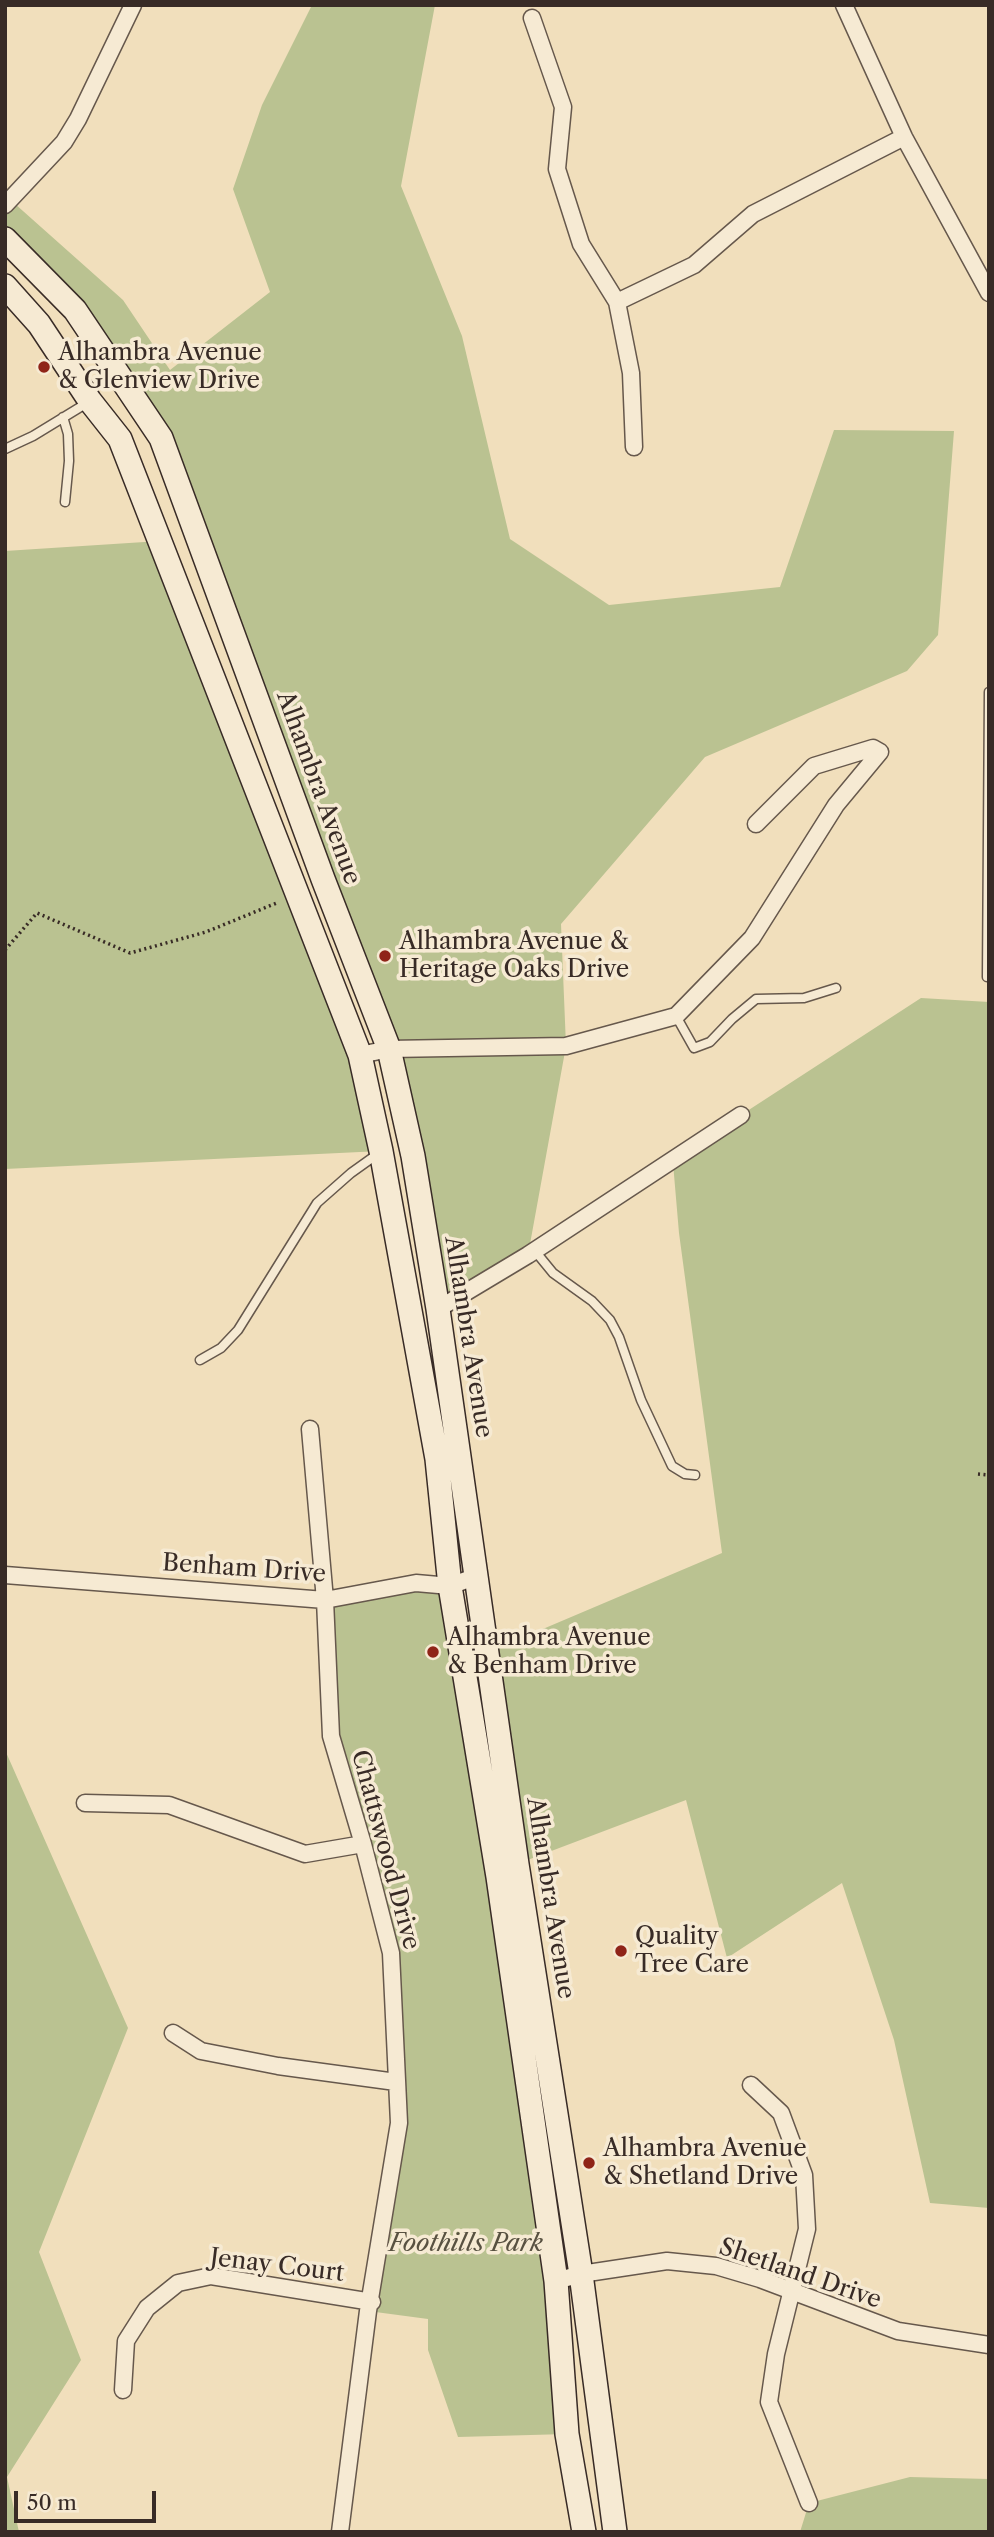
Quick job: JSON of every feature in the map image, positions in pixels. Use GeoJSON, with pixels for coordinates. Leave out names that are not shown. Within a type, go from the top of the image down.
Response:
{"type":"FeatureCollection","features":[{"type":"Feature","properties":{"kind":"main road","name":"Alhambra Avenue"},"geometry":{"type":"LineString","coordinates":[[5,239],[75,310],[161,438],[323,879],[389,1049],[413,1156],[438,1308],[517,1864],[581,2274],[615,2532]]}},
{"type":"Feature","properties":{"kind":"main road","name":"Alhambra Avenue"},"geometry":{"type":"LineString","coordinates":[[5,286],[39,324],[90,401],[120,439],[360,1055],[381,1151],[437,1459],[450,1586],[498,1877],[556,2281],[567,2434],[584,2532]]}},
{"type":"Feature","properties":{"kind":"street"},"geometry":{"type":"LineString","coordinates":[[5,205],[65,142],[133,5]]}},
{"type":"Feature","properties":{"kind":"street"},"geometry":{"type":"LineString","coordinates":[[844,5],[904,137],[989,293]]}},
{"type":"Feature","properties":{"kind":"street"},"geometry":{"type":"LineString","coordinates":[[532,19],[563,107],[557,169],[581,244],[617,302],[631,373],[634,447]]}},
{"type":"Feature","properties":{"kind":"street"},"geometry":{"type":"LineString","coordinates":[[617,302],[694,265],[753,214],[904,137]]}},
{"type":"Feature","properties":{"kind":"street"},"geometry":{"type":"LineString","coordinates":[[360,1055],[389,1049],[566,1046],[676,1016],[752,938],[836,805],[880,752],[873,748],[814,766],[755,824]]}},
{"type":"Feature","properties":{"kind":"street"},"geometry":{"type":"LineString","coordinates":[[438,1308],[535,1251],[741,1115]]}},
{"type":"Feature","properties":{"kind":"street","name":"Chattswood Drive"},"geometry":{"type":"LineString","coordinates":[[310,1429],[325,1600],[331,1736],[391,1953],[399,2123],[372,2302],[368,2311],[340,2532]]}},
{"type":"Feature","properties":{"kind":"street","name":"Benham Drive"},"geometry":{"type":"LineString","coordinates":[[5,1574],[325,1600],[416,1583],[450,1586],[477,1576]]}},
{"type":"Feature","properties":{"kind":"street"},"geometry":{"type":"LineString","coordinates":[[85,1803],[169,1805],[305,1854],[363,1844]]}},
{"type":"Feature","properties":{"kind":"street"},"geometry":{"type":"LineString","coordinates":[[173,2033],[201,2051],[278,2066],[396,2082]]}},
{"type":"Feature","properties":{"kind":"street"},"geometry":{"type":"LineString","coordinates":[[751,2085],[781,2113],[804,2175],[807,2229],[776,2354],[769,2402],[809,2503]]}},
{"type":"Feature","properties":{"kind":"street","name":"Shetland Drive"},"geometry":{"type":"LineString","coordinates":[[556,2281],[581,2274],[667,2261],[716,2266],[760,2279],[898,2331],[989,2344]]}},
{"type":"Feature","properties":{"kind":"street","name":"Jenay Court"},"geometry":{"type":"LineString","coordinates":[[123,2389],[126,2341],[147,2308],[178,2283],[211,2276],[372,2302]]}},
{"type":"Feature","properties":{"kind":"lane"},"geometry":{"type":"LineString","coordinates":[[5,449],[90,401]]}},
{"type":"Feature","properties":{"kind":"lane"},"geometry":{"type":"LineString","coordinates":[[63,417],[68,434],[69,461],[65,502]]}},
{"type":"Feature","properties":{"kind":"lane"},"geometry":{"type":"LineString","coordinates":[[986,978],[989,692]]}},
{"type":"Feature","properties":{"kind":"lane"},"geometry":{"type":"LineString","coordinates":[[676,1016],[694,1048],[710,1042],[756,999],[804,998],[836,988]]}},
{"type":"Feature","properties":{"kind":"lane"},"geometry":{"type":"LineString","coordinates":[[200,1360],[221,1348],[238,1330],[317,1203],[381,1151]]}},
{"type":"Feature","properties":{"kind":"lane"},"geometry":{"type":"LineString","coordinates":[[535,1251],[553,1273],[592,1301],[610,1320],[619,1337],[641,1400],[672,1466],[685,1474],[695,1475]]}},
{"type":"Feature","properties":{"kind":"path"},"geometry":{"type":"LineString","coordinates":[[5,950],[37,913],[130,953],[206,932],[297,895]]}},
{"type":"Feature","properties":{"kind":"path"},"geometry":{"type":"LineString","coordinates":[[978,1474],[989,1475]]}},
{"type":"Feature","properties":{"kind":"green space"},"geometry":{"type":"Polygon","coordinates":[[[312,5],[435,5],[401,186],[462,336],[510,539],[609,605],[780,587],[834,430],[954,431],[938,635],[907,671],[705,757],[561,924],[566,1046],[528,1255],[438,1309],[389,1049],[161,438],[5,239],[5,195],[123,300],[170,370],[270,292],[233,189],[262,105],[312,5]]]}},
{"type":"Feature","properties":{"kind":"green space"},"geometry":{"type":"Polygon","coordinates":[[[160,541],[297,895],[381,1151],[5,1169],[5,551],[160,541]]]}},
{"type":"Feature","properties":{"kind":"green space"},"geometry":{"type":"Polygon","coordinates":[[[921,998],[989,1002],[989,2208],[930,2203],[894,2040],[842,1883],[727,1958],[686,1800],[517,1864],[487,1649],[524,1637],[722,1553],[679,1233],[673,1163],[741,1115],[921,998]]]}},
{"type":"Feature","properties":{"kind":"green space","name":"Foothills Park"},"geometry":{"type":"Polygon","coordinates":[[[450,1586],[567,2434],[458,2437],[428,2350],[428,2319],[368,2311],[399,2123],[391,1953],[331,1736],[325,1600],[450,1586]]]}},
{"type":"Feature","properties":{"kind":"green space"},"geometry":{"type":"Polygon","coordinates":[[[5,1750],[128,2028],[39,2252],[81,2360],[7,2477],[19,2532],[5,2532],[5,1750]]]}},
{"type":"Feature","properties":{"kind":"green space"},"geometry":{"type":"Polygon","coordinates":[[[910,2477],[989,2479],[989,2532],[800,2532],[809,2503],[910,2477]]]}},
{"type":"Feature","properties":{"kind":"place","name":"Alhambra Avenue & Glenview Drive"},"geometry":{"type":"Point","coordinates":[44,367]}},
{"type":"Feature","properties":{"kind":"place","name":"Alhambra Avenue & Heritage Oaks Drive"},"geometry":{"type":"Point","coordinates":[385,956]}},
{"type":"Feature","properties":{"kind":"place","name":"Alhambra Avenue & Benham Drive"},"geometry":{"type":"Point","coordinates":[433,1652]}},
{"type":"Feature","properties":{"kind":"place","name":"Quality Tree Care"},"geometry":{"type":"Point","coordinates":[621,1951]}},
{"type":"Feature","properties":{"kind":"place","name":"Alhambra Avenue & Shetland Drive"},"geometry":{"type":"Point","coordinates":[589,2163]}}]}
